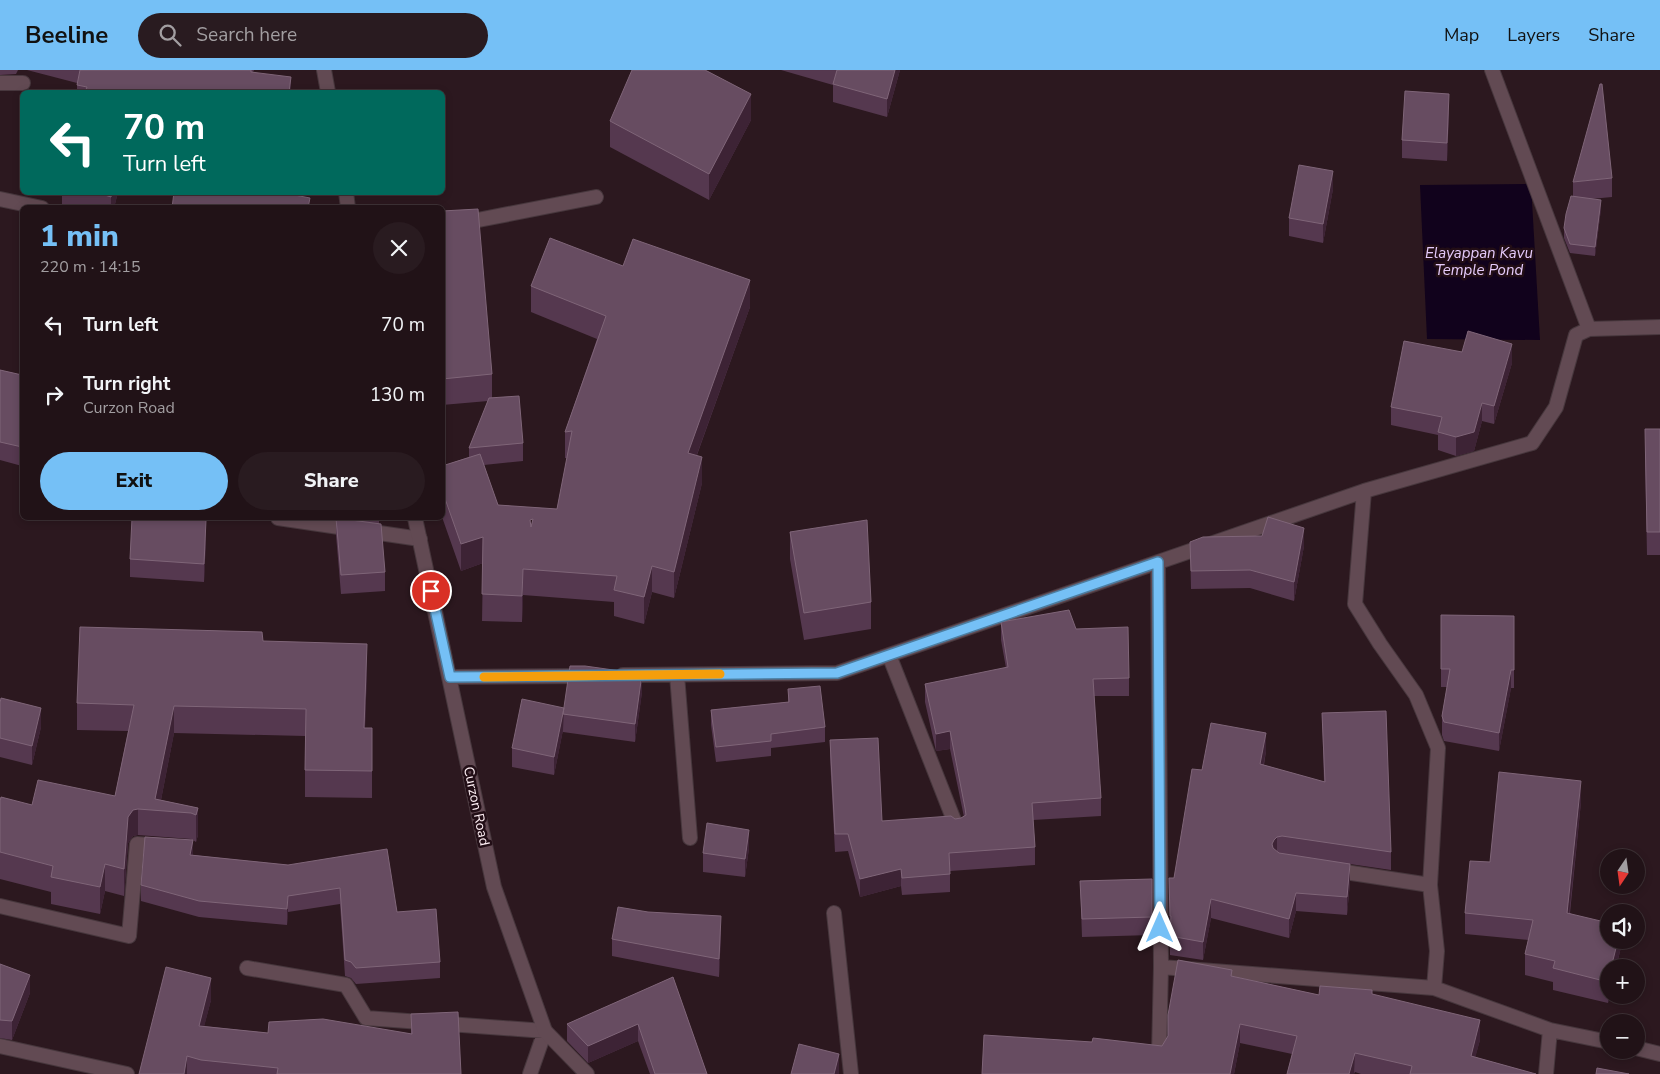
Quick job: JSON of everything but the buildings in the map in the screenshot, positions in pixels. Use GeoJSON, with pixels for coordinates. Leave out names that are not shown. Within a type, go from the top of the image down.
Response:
{"type":"FeatureCollection","features":[{"type":"Feature","properties":{"kind":"street"},"geometry":{"type":"LineString","coordinates":[[324,70],[328,90]]}},
{"type":"Feature","properties":{"kind":"street"},"geometry":{"type":"LineString","coordinates":[[1492,70],[1589,329]]}},
{"type":"Feature","properties":{"kind":"street"},"geometry":{"type":"LineString","coordinates":[[0,83],[23,83]]}},
{"type":"Feature","properties":{"kind":"street"},"geometry":{"type":"LineString","coordinates":[[445,226],[596,197]]}},
{"type":"Feature","properties":{"kind":"street"},"geometry":{"type":"LineString","coordinates":[[0,200],[26,205]]}},
{"type":"Feature","properties":{"kind":"street"},"geometry":{"type":"LineString","coordinates":[[450,677],[837,673],[1364,491],[1532,443],[1556,407],[1576,335],[1589,329],[1660,327]]}},
{"type":"Feature","properties":{"kind":"street"},"geometry":{"type":"LineString","coordinates":[[1364,491],[1355,604],[1380,644],[1416,695],[1438,748],[1430,885],[1437,951],[1434,988]]}},
{"type":"Feature","properties":{"kind":"street"},"geometry":{"type":"LineString","coordinates":[[292,520],[420,539]]}},
{"type":"Feature","properties":{"kind":"street","name":"Curzon Road"},"geometry":{"type":"LineString","coordinates":[[415,520],[494,887],[545,1032],[587,1074]]}},
{"type":"Feature","properties":{"kind":"street"},"geometry":{"type":"LineString","coordinates":[[1158,562],[1161,966],[1159,1055]]}},
{"type":"Feature","properties":{"kind":"street"},"geometry":{"type":"LineString","coordinates":[[889,655],[957,828]]}},
{"type":"Feature","properties":{"kind":"street"},"geometry":{"type":"LineString","coordinates":[[677,675],[690,838]]}},
{"type":"Feature","properties":{"kind":"street"},"geometry":{"type":"LineString","coordinates":[[0,906],[129,936],[137,844],[172,846]]}},
{"type":"Feature","properties":{"kind":"street"},"geometry":{"type":"LineString","coordinates":[[1318,868],[1430,885]]}},
{"type":"Feature","properties":{"kind":"street"},"geometry":{"type":"LineString","coordinates":[[834,913],[851,1074]]}},
{"type":"Feature","properties":{"kind":"street"},"geometry":{"type":"LineString","coordinates":[[1161,966],[1434,988],[1550,1030],[1600,1040]]}},
{"type":"Feature","properties":{"kind":"street"},"geometry":{"type":"LineString","coordinates":[[247,968],[346,985],[366,1018],[545,1032],[530,1074]]}},
{"type":"Feature","properties":{"kind":"street"},"geometry":{"type":"LineString","coordinates":[[1546,1074],[1550,1030]]}},
{"type":"Feature","properties":{"kind":"street"},"geometry":{"type":"LineString","coordinates":[[0,1046],[127,1074]]}},
{"type":"Feature","properties":{"kind":"street"},"geometry":{"type":"LineString","coordinates":[[1645,1050],[1660,1054]]}},
{"type":"Feature","properties":{"kind":"water","name":"Elayappan Kavu Temple Pond"},"geometry":{"type":"Polygon","coordinates":[[[1531,184],[1540,340],[1427,339],[1420,185],[1531,184]]]}},
{"type":"Feature","properties":{"kind":"slow traffic"},"geometry":{"type":"LineString","coordinates":[[484,677],[720,674]]}},
{"type":"Feature","properties":{"kind":"route"},"geometry":{"type":"LineString","coordinates":[[431,591],[450,677],[837,673],[1158,562],[1160,928]]}}]}
